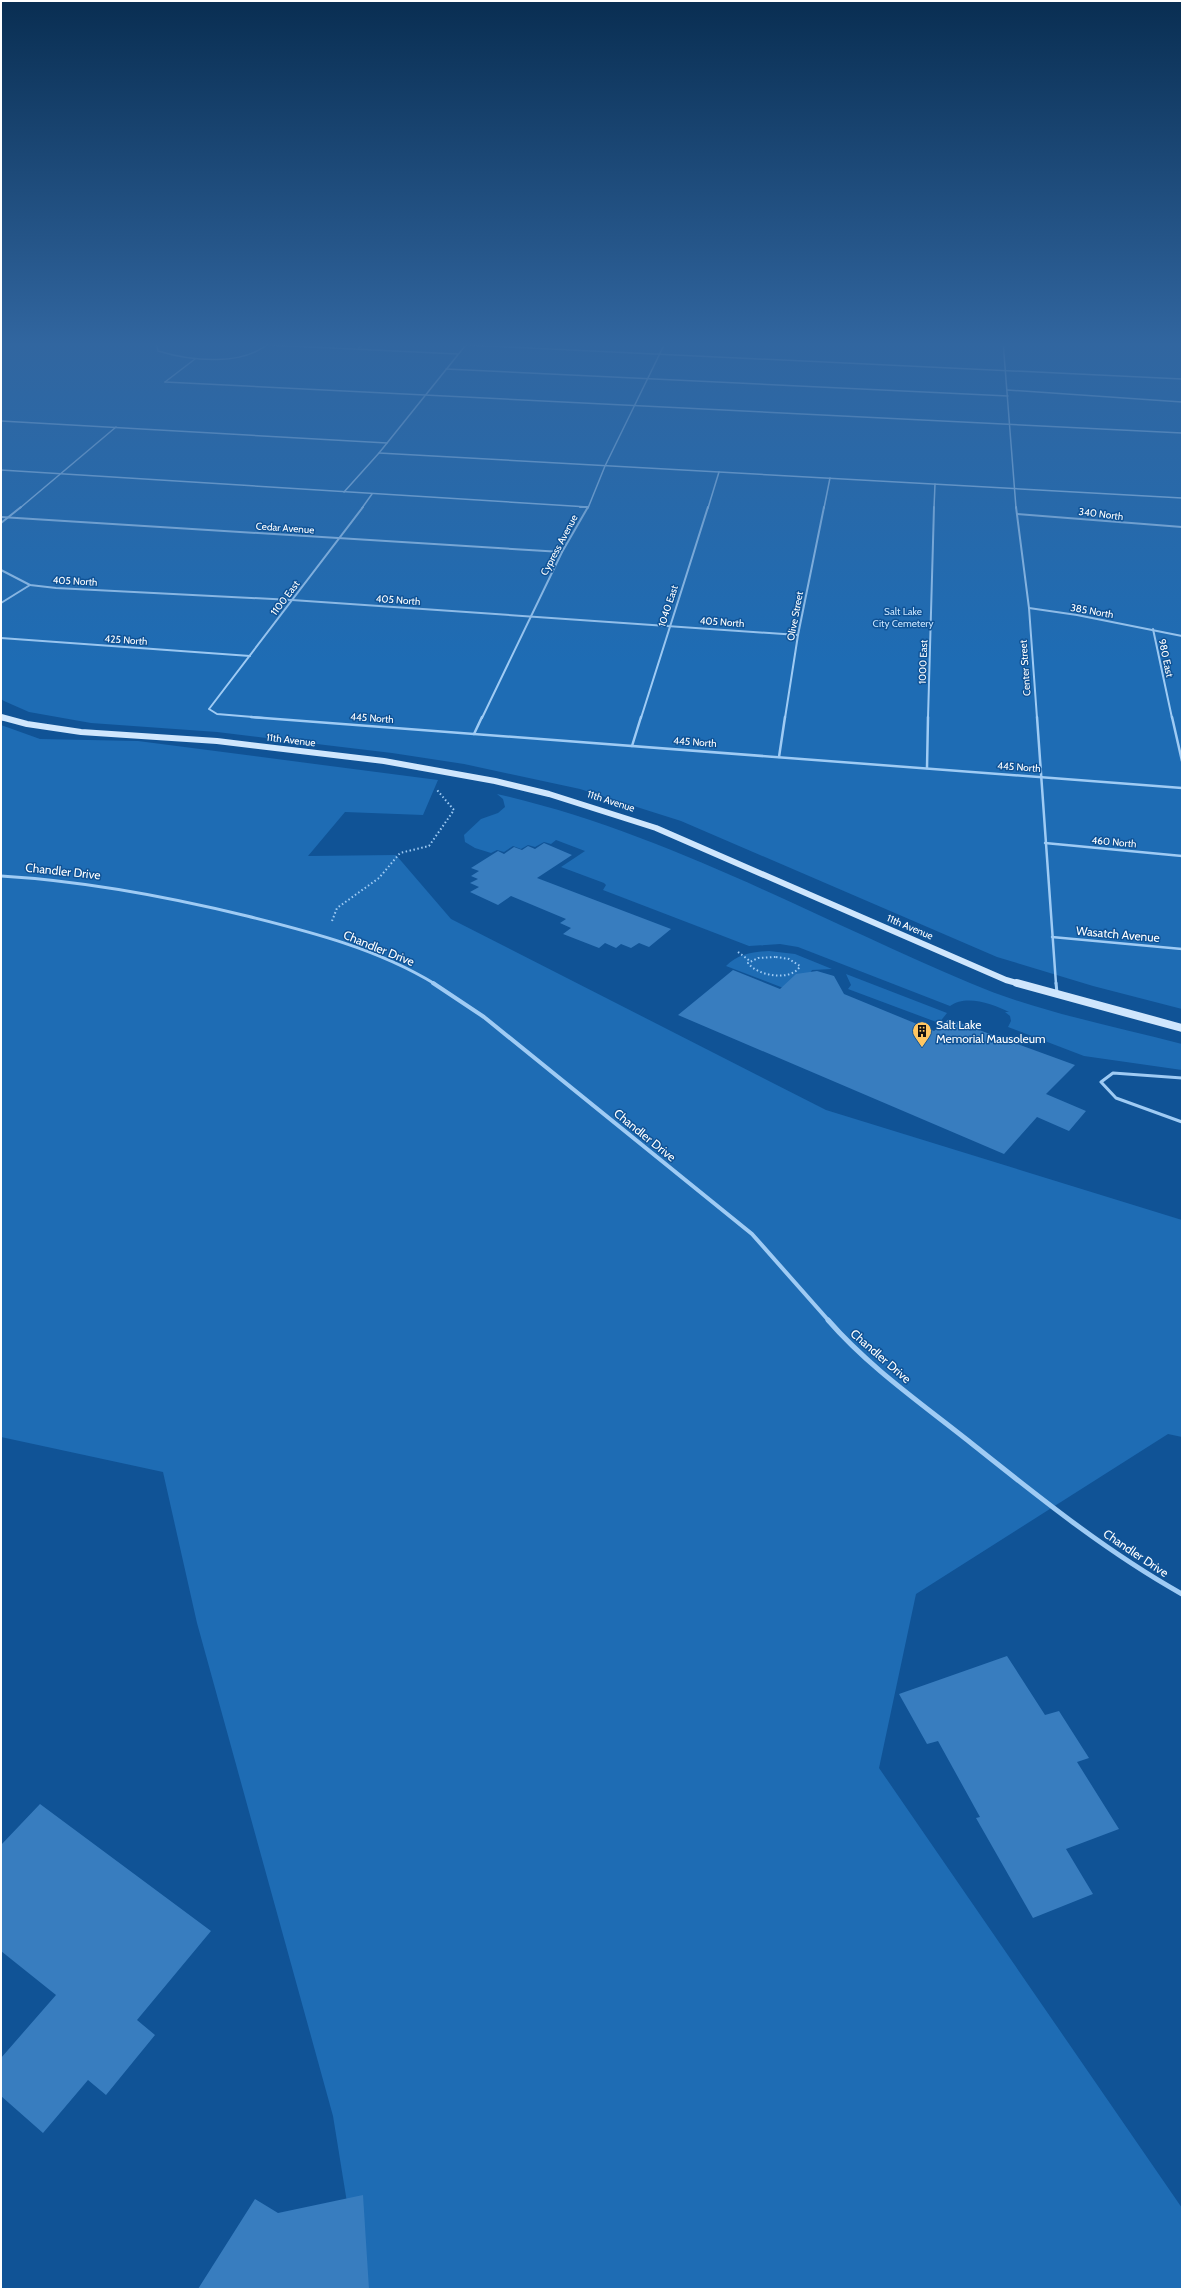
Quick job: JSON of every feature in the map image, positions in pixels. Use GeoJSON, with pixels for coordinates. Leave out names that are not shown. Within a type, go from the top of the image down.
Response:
{"type":"FeatureCollection","features":[{"type":"Feature","properties":{"kind":"street","name":"11th Avenue"},"geometry":{"type":"LineString","coordinates":[[1,717],[50,728],[218,741],[341,756],[422,768],[541,791],[605,809],[656,828],[1006,980],[1182,1028]]}},
{"type":"Feature","properties":{"kind":"street","name":"Chandler Drive"},"geometry":{"type":"LineString","coordinates":[[1,876],[83,883],[162,895],[326,937],[369,952],[415,973],[451,994],[484,1017],[752,1234],[849,1344],[890,1379],[1047,1503],[1150,1576],[1182,1594]]}},
{"type":"Feature","properties":{"kind":"lane"},"geometry":{"type":"LineString","coordinates":[[1,522],[91,448]]}},
{"type":"Feature","properties":{"kind":"lane"},"geometry":{"type":"LineString","coordinates":[[344,492],[383,448]]}},
{"type":"Feature","properties":{"kind":"lane","name":"Cypress Avenue"},"geometry":{"type":"LineString","coordinates":[[474,734],[533,616],[562,552],[588,507],[614,448]]}},
{"type":"Feature","properties":{"kind":"lane","name":"Center Street"},"geometry":{"type":"LineString","coordinates":[[1012,448],[1017,514],[1029,608],[1039,776],[1056,993]]}},
{"type":"Feature","properties":{"kind":"lane"},"geometry":{"type":"LineString","coordinates":[[379,453],[1182,498]]}},
{"type":"Feature","properties":{"kind":"lane"},"geometry":{"type":"LineString","coordinates":[[1,470],[588,507]]}},
{"type":"Feature","properties":{"kind":"lane","name":"1040 East"},"geometry":{"type":"LineString","coordinates":[[632,746],[669,626],[720,472]]}},
{"type":"Feature","properties":{"kind":"lane","name":"Olive Street"},"geometry":{"type":"LineString","coordinates":[[779,757],[798,635],[830,478]]}},
{"type":"Feature","properties":{"kind":"lane","name":"1000 East"},"geometry":{"type":"LineString","coordinates":[[926,768],[935,484]]}},
{"type":"Feature","properties":{"kind":"lane","name":"1100 East"},"geometry":{"type":"LineString","coordinates":[[209,710],[372,494]]}},
{"type":"Feature","properties":{"kind":"lane","name":"340 North"},"geometry":{"type":"LineString","coordinates":[[1017,514],[1182,527]]}},
{"type":"Feature","properties":{"kind":"lane","name":"Cedar Avenue"},"geometry":{"type":"LineString","coordinates":[[1,517],[562,552]]}},
{"type":"Feature","properties":{"kind":"lane","name":"405 North"},"geometry":{"type":"LineString","coordinates":[[1,570],[30,585],[292,600],[798,635]]}},
{"type":"Feature","properties":{"kind":"lane"},"geometry":{"type":"LineString","coordinates":[[1,603],[30,585]]}},
{"type":"Feature","properties":{"kind":"lane","name":"385 North"},"geometry":{"type":"LineString","coordinates":[[1029,608],[1077,614],[1153,629]]}},
{"type":"Feature","properties":{"kind":"lane"},"geometry":{"type":"LineString","coordinates":[[1153,629],[1182,636]]}},
{"type":"Feature","properties":{"kind":"lane","name":"980 East"},"geometry":{"type":"LineString","coordinates":[[1153,629],[1154,641],[1182,761]]}},
{"type":"Feature","properties":{"kind":"lane","name":"425 North"},"geometry":{"type":"LineString","coordinates":[[1,638],[250,656]]}},
{"type":"Feature","properties":{"kind":"lane","name":"445 North"},"geometry":{"type":"LineString","coordinates":[[209,710],[217,714],[1182,788]]}},
{"type":"Feature","properties":{"kind":"lane","name":"460 North"},"geometry":{"type":"LineString","coordinates":[[1045,843],[1182,856]]}},
{"type":"Feature","properties":{"kind":"lane","name":"Wasatch Avenue"},"geometry":{"type":"LineString","coordinates":[[1052,937],[1182,949]]}},
{"type":"Feature","properties":{"kind":"lane"},"geometry":{"type":"LineString","coordinates":[[1182,1078],[1113,1072],[1102,1082],[1116,1098],[1182,1122]]}},
{"type":"Feature","properties":{"kind":"path"},"geometry":{"type":"LineString","coordinates":[[326,937],[337,908],[379,878],[400,853],[430,846],[454,810],[422,768]]}},
{"type":"Feature","properties":{"kind":"path"},"geometry":{"type":"LineString","coordinates":[[738,952],[750,961]]}},
{"type":"Feature","properties":{"kind":"path"},"geometry":{"type":"LineString","coordinates":[[776,957],[790,959],[800,966],[798,970],[793,973],[767,974],[750,967],[750,961],[758,958],[776,957]]}},
{"type":"Feature","properties":{"kind":"green space","name":"Salt Lake City Cemetery"},"geometry":{"type":"Polygon","coordinates":[[[1,448],[1182,448],[1182,1009],[1093,986],[997,957],[681,821],[580,789],[464,764],[392,753],[217,732],[91,723],[29,712],[1,699],[1,448]]]}},
{"type":"Feature","properties":{"kind":"green space"},"geometry":{"type":"Polygon","coordinates":[[[1,725],[40,739],[138,741],[438,780],[423,815],[345,812],[308,856],[396,855],[451,919],[826,1110],[1182,1220],[1182,1437],[1168,1434],[916,1594],[879,1768],[1182,2208],[1182,2289],[361,2289],[333,2116],[197,1623],[163,1472],[1,1437],[1,725]]]}},
{"type":"Feature","properties":{"kind":"green space"},"geometry":{"type":"Polygon","coordinates":[[[497,794],[559,810],[619,830],[679,853],[995,993],[1047,1010],[1182,1044],[1182,1070],[1084,1056],[1008,1027],[1011,1021],[1010,1016],[1005,1012],[1009,1012],[988,1003],[964,1001],[956,1002],[950,1006],[798,947],[780,944],[749,946],[603,890],[606,885],[604,883],[561,867],[585,851],[556,840],[551,844],[544,842],[535,847],[528,845],[521,849],[513,846],[504,852],[497,850],[491,853],[475,848],[465,842],[464,835],[481,819],[498,813],[505,807],[503,799],[497,794]]]}},
{"type":"Feature","properties":{"kind":"green space"},"geometry":{"type":"Polygon","coordinates":[[[769,951],[795,954],[832,969],[812,970],[809,975],[786,989],[726,966],[746,954],[769,951]]]}},
{"type":"Feature","properties":{"kind":"green space"},"geometry":{"type":"Polygon","coordinates":[[[846,974],[947,1013],[939,1023],[848,989],[851,985],[846,974]]]}},
{"type":"Feature","properties":{"kind":"building"},"geometry":{"type":"Polygon","coordinates":[[[544,843],[572,855],[537,878],[671,929],[649,947],[639,943],[631,948],[621,944],[616,948],[605,943],[599,948],[563,934],[571,928],[560,923],[566,919],[511,896],[498,905],[470,892],[479,887],[470,883],[478,879],[471,876],[479,871],[471,868],[498,851],[504,854],[514,847],[522,850],[528,846],[535,849],[544,843]]]}},
{"type":"Feature","properties":{"kind":"building","name":"Salt Lake Memorial Mausoleum"},"geometry":{"type":"Polygon","coordinates":[[[733,970],[780,989],[796,974],[817,971],[834,976],[844,994],[934,1031],[949,1019],[1075,1065],[1046,1094],[1086,1111],[1069,1131],[1037,1117],[1004,1154],[678,1015],[733,970]]]}},
{"type":"Feature","properties":{"kind":"building"},"geometry":{"type":"Polygon","coordinates":[[[1007,1656],[1045,1715],[1059,1711],[1089,1758],[1077,1762],[1119,1829],[1066,1849],[1093,1894],[1033,1918],[976,1818],[980,1817],[938,1741],[927,1744],[899,1694],[1007,1656]]]}},
{"type":"Feature","properties":{"kind":"building"},"geometry":{"type":"Polygon","coordinates":[[[40,1804],[211,1931],[137,2020],[155,2035],[106,2095],[88,2080],[43,2133],[1,2096],[1,2058],[56,1995],[1,1951],[1,1845],[40,1804]]]}},
{"type":"Feature","properties":{"kind":"building"},"geometry":{"type":"Polygon","coordinates":[[[363,2195],[369,2289],[198,2289],[255,2199],[278,2213],[363,2195]]]}},
{"type":"Feature","properties":{"kind":"place","name":"Salt Lake Memorial Mausoleum"},"geometry":{"type":"Point","coordinates":[922,1048]}}]}
